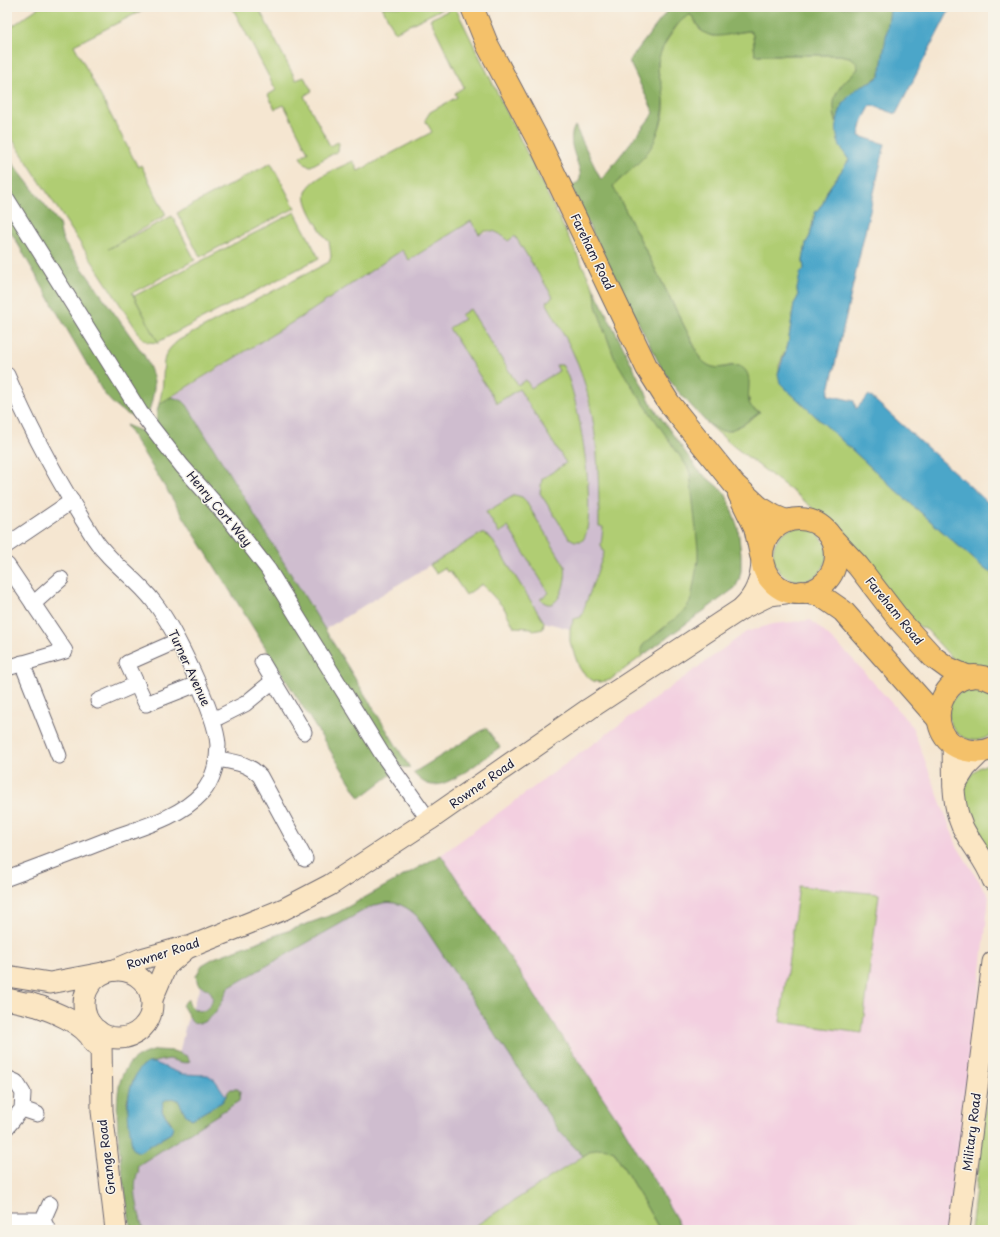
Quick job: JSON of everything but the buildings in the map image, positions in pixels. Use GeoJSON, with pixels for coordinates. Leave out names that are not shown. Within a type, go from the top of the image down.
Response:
{"type":"FeatureCollection","features":[{"type":"Feature","properties":{"kind":"main road","name":"Fareham Road"},"geometry":{"type":"LineString","coordinates":[[472,7],[487,44],[542,148],[647,368],[669,403],[734,484],[759,507],[786,521]]}},
{"type":"Feature","properties":{"kind":"main road","name":"Fareham Road"},"geometry":{"type":"LineString","coordinates":[[734,484],[752,519],[762,561]]}},
{"type":"Feature","properties":{"kind":"main road"},"geometry":{"type":"LineString","coordinates":[[797,592],[820,585],[833,570],[835,551],[828,533],[819,525],[809,520],[798,519],[786,521],[770,533],[763,545],[762,561],[766,573],[773,582],[782,588],[797,592],[820,595],[843,611],[939,720]]}},
{"type":"Feature","properties":{"kind":"main road","name":"Fareham Road"},"geometry":{"type":"LineString","coordinates":[[828,533],[858,566],[901,622],[933,657],[948,668],[986,678]]}},
{"type":"Feature","properties":{"kind":"main road","name":"Rowner Road"},"geometry":{"type":"LineString","coordinates":[[741,608],[751,598],[758,584],[762,573],[762,561]]}},
{"type":"Feature","properties":{"kind":"main road","name":"Rowner Road"},"geometry":{"type":"LineString","coordinates":[[152,999],[162,972],[171,961],[187,948],[303,900],[342,878],[588,710],[741,608],[770,595],[797,592]]}},
{"type":"Feature","properties":{"kind":"main road"},"geometry":{"type":"LineString","coordinates":[[986,678],[958,681],[949,688],[942,697],[939,708],[939,720],[943,733],[953,744],[962,749],[988,749]]}},
{"type":"Feature","properties":{"kind":"main road"},"geometry":{"type":"LineString","coordinates":[[953,744],[956,809],[963,828],[990,871],[993,880]]}},
{"type":"Feature","properties":{"kind":"main road"},"geometry":{"type":"LineString","coordinates":[[954,786],[966,767],[988,749]]}},
{"type":"Feature","properties":{"kind":"main road","name":"Rowner Road"},"geometry":{"type":"LineString","coordinates":[[7,976],[50,984],[109,971],[141,959],[211,939]]}},
{"type":"Feature","properties":{"kind":"main road","name":"Military Road"},"geometry":{"type":"LineString","coordinates":[[959,1230],[993,962]]}},
{"type":"Feature","properties":{"kind":"main road"},"geometry":{"type":"LineString","coordinates":[[7,999],[29,1002],[114,1037],[132,1035],[141,1029],[149,1020],[152,1009],[152,999],[147,985],[137,975],[129,971],[109,971],[90,985],[85,1000],[90,1026]]}},
{"type":"Feature","properties":{"kind":"main road"},"geometry":{"type":"LineString","coordinates":[[7,990],[35,997],[90,1026]]}},
{"type":"Feature","properties":{"kind":"main road","name":"Grange Road"},"geometry":{"type":"LineString","coordinates":[[29,1002],[63,1017],[89,1034],[96,1048],[101,1083]]}},
{"type":"Feature","properties":{"kind":"main road","name":"Grange Road"},"geometry":{"type":"LineString","coordinates":[[90,1026],[101,1040],[102,1110],[116,1230]]}},
{"type":"Feature","properties":{"kind":"main road","name":"Grange Road"},"geometry":{"type":"LineString","coordinates":[[101,1083],[108,1062],[115,1049],[122,1040],[132,1035]]}},
{"type":"Feature","properties":{"kind":"street","name":"Henry Cort Way"},"geometry":{"type":"LineString","coordinates":[[7,200],[140,412],[182,466],[229,518],[268,569],[382,754],[429,820]]}},
{"type":"Feature","properties":{"kind":"street","name":"Turner Avenue"},"geometry":{"type":"LineString","coordinates":[[7,375],[27,422],[96,540],[110,559],[154,601],[166,618],[213,720],[218,743],[217,759],[212,777],[203,792],[188,806],[162,819],[7,878]]}},
{"type":"Feature","properties":{"kind":"street"},"geometry":{"type":"LineString","coordinates":[[7,545],[72,501]]}},
{"type":"Feature","properties":{"kind":"street"},"geometry":{"type":"LineString","coordinates":[[7,565],[65,651],[7,668]]}},
{"type":"Feature","properties":{"kind":"street"},"geometry":{"type":"LineString","coordinates":[[33,604],[61,579]]}},
{"type":"Feature","properties":{"kind":"street"},"geometry":{"type":"LineString","coordinates":[[177,641],[127,663],[146,704],[197,684]]}},
{"type":"Feature","properties":{"kind":"street"},"geometry":{"type":"LineString","coordinates":[[262,662],[304,732]]}},
{"type":"Feature","properties":{"kind":"street"},"geometry":{"type":"LineString","coordinates":[[22,663],[59,756]]}},
{"type":"Feature","properties":{"kind":"street"},"geometry":{"type":"LineString","coordinates":[[213,720],[245,704],[273,681]]}},
{"type":"Feature","properties":{"kind":"street"},"geometry":{"type":"LineString","coordinates":[[98,701],[137,684]]}},
{"type":"Feature","properties":{"kind":"street"},"geometry":{"type":"LineString","coordinates":[[217,759],[241,763],[252,768],[260,776],[305,859]]}},
{"type":"Feature","properties":{"kind":"street"},"geometry":{"type":"LineString","coordinates":[[7,1078],[16,1082],[22,1093],[22,1109],[7,1128]]}},
{"type":"Feature","properties":{"kind":"street"},"geometry":{"type":"LineString","coordinates":[[22,1109],[37,1114]]}},
{"type":"Feature","properties":{"kind":"street"},"geometry":{"type":"LineString","coordinates":[[7,1220],[45,1225],[50,1204]]}},
{"type":"Feature","properties":{"kind":"shaded area"},"geometry":{"type":"Polygon","coordinates":[[[471,221],[479,234],[492,231],[501,234],[508,241],[515,236],[553,297],[546,302],[572,349],[584,382],[593,422],[598,455],[599,526],[603,527],[601,545],[604,553],[581,617],[571,624],[570,629],[544,622],[488,536],[482,533],[324,630],[187,405],[183,401],[172,397],[311,311],[402,250],[410,260],[471,221]]]}},
{"type":"Feature","properties":{"kind":"shaded area"},"geometry":{"type":"Polygon","coordinates":[[[811,620],[847,653],[912,726],[957,846],[989,897],[953,1230],[683,1230],[622,1126],[441,855],[746,632],[773,624],[811,620]]]}},
{"type":"Feature","properties":{"kind":"shaded area"},"geometry":{"type":"Polygon","coordinates":[[[441,855],[613,1136],[469,1230],[136,1230],[124,1086],[136,1066],[179,1054],[186,1024],[200,987],[196,980],[196,976],[202,965],[261,940],[337,913],[441,855]]]}},
{"type":"Feature","properties":{"kind":"green space"},"geometry":{"type":"Polygon","coordinates":[[[39,7],[149,7],[74,45],[138,167],[141,165],[166,215],[108,249],[172,216],[195,260],[132,293],[159,343],[148,342],[142,338],[7,131],[7,30],[39,7]]]}},
{"type":"Feature","properties":{"kind":"green space"},"geometry":{"type":"Polygon","coordinates":[[[232,7],[258,7],[296,80],[304,77],[312,91],[304,96],[330,146],[338,142],[339,143],[338,151],[311,166],[306,165],[300,157],[308,152],[284,105],[275,109],[268,95],[276,90],[232,7]]]}},
{"type":"Feature","properties":{"kind":"green space"},"geometry":{"type":"Polygon","coordinates":[[[382,7],[446,7],[395,32],[382,7]]]}},
{"type":"Feature","properties":{"kind":"green space"},"geometry":{"type":"Polygon","coordinates":[[[670,7],[892,7],[880,75],[843,103],[837,123],[834,106],[837,92],[845,81],[858,69],[856,62],[850,57],[840,55],[755,55],[753,35],[750,31],[712,36],[706,34],[698,27],[691,15],[686,17],[675,28],[665,43],[659,57],[658,67],[664,96],[664,107],[657,135],[654,143],[644,156],[613,186],[701,359],[707,365],[714,367],[720,368],[737,366],[742,367],[746,371],[749,382],[748,394],[750,405],[760,412],[744,424],[729,431],[720,431],[706,422],[676,389],[661,367],[583,214],[571,186],[578,182],[580,176],[580,170],[572,141],[572,134],[575,126],[601,180],[654,113],[629,61],[670,7]]]}},
{"type":"Feature","properties":{"kind":"green space"},"geometry":{"type":"Polygon","coordinates":[[[454,8],[457,11],[595,291],[604,331],[693,471],[701,561],[694,606],[642,656],[610,680],[600,682],[593,681],[583,673],[579,667],[570,642],[570,629],[574,619],[581,617],[604,553],[601,545],[603,527],[599,526],[598,464],[590,404],[578,364],[563,332],[546,302],[553,297],[515,236],[508,241],[498,233],[491,231],[479,234],[471,221],[409,260],[402,250],[311,311],[159,404],[165,357],[173,345],[179,340],[329,262],[331,256],[329,241],[326,239],[314,220],[306,200],[306,193],[315,181],[331,171],[353,161],[358,171],[432,132],[425,120],[430,112],[457,97],[455,93],[464,87],[430,19],[454,8]]]}},
{"type":"Feature","properties":{"kind":"green space"},"geometry":{"type":"Polygon","coordinates":[[[691,14],[700,30],[712,36],[750,31],[753,35],[755,55],[840,55],[850,57],[856,62],[858,69],[848,78],[834,114],[843,151],[849,160],[827,191],[823,203],[815,213],[810,236],[806,243],[803,261],[804,269],[797,289],[798,297],[794,304],[788,344],[779,366],[780,383],[902,496],[986,570],[993,573],[993,666],[975,668],[956,663],[927,630],[909,621],[828,521],[796,494],[732,445],[706,422],[721,429],[734,428],[741,426],[759,412],[750,407],[748,393],[733,365],[716,368],[708,365],[701,359],[613,186],[643,157],[654,141],[664,111],[663,95],[658,72],[660,53],[679,22],[685,16],[691,14]]]}},
{"type":"Feature","properties":{"kind":"green space"},"geometry":{"type":"Polygon","coordinates":[[[7,156],[59,223],[65,244],[144,355],[151,371],[154,383],[149,412],[136,418],[131,416],[118,408],[103,392],[7,225],[7,156]]]}},
{"type":"Feature","properties":{"kind":"green space"},"geometry":{"type":"Polygon","coordinates":[[[271,163],[295,208],[200,257],[177,213],[271,163]]]}},
{"type":"Feature","properties":{"kind":"green space"},"geometry":{"type":"Polygon","coordinates":[[[295,212],[319,258],[158,342],[134,296],[295,212]]]}},
{"type":"Feature","properties":{"kind":"green space"},"geometry":{"type":"Polygon","coordinates":[[[595,291],[652,405],[698,470],[725,493],[738,528],[741,571],[735,588],[642,656],[641,649],[643,645],[685,610],[691,600],[698,560],[698,549],[690,474],[688,468],[629,382],[614,357],[596,306],[595,291]]]}},
{"type":"Feature","properties":{"kind":"green space"},"geometry":{"type":"Polygon","coordinates":[[[470,309],[518,385],[526,380],[531,388],[559,371],[556,365],[562,365],[568,378],[574,399],[585,454],[589,509],[587,529],[582,541],[575,541],[569,538],[540,493],[542,479],[566,463],[519,389],[497,403],[449,328],[464,319],[461,315],[470,309]]]}},
{"type":"Feature","properties":{"kind":"green space"},"geometry":{"type":"Polygon","coordinates":[[[172,397],[183,401],[187,405],[410,768],[401,767],[360,798],[126,425],[154,436],[159,404],[172,397]]]}},
{"type":"Feature","properties":{"kind":"green space"},"geometry":{"type":"Polygon","coordinates":[[[515,495],[522,497],[525,500],[565,566],[566,572],[563,587],[557,600],[552,604],[546,604],[540,599],[549,593],[508,527],[499,533],[486,512],[515,495]]]}},
{"type":"Feature","properties":{"kind":"green space"},"geometry":{"type":"Polygon","coordinates":[[[795,527],[805,527],[815,531],[823,539],[827,549],[827,559],[823,569],[815,577],[805,581],[795,581],[785,577],[777,569],[773,559],[773,549],[777,539],[785,531],[795,527]]]}},
{"type":"Feature","properties":{"kind":"green space"},"geometry":{"type":"Polygon","coordinates":[[[482,533],[491,538],[544,622],[543,629],[533,631],[532,628],[514,627],[504,608],[482,584],[466,595],[450,571],[447,572],[444,568],[436,573],[430,565],[482,533]]]}},
{"type":"Feature","properties":{"kind":"green space"},"geometry":{"type":"Polygon","coordinates":[[[977,686],[993,693],[993,734],[981,739],[970,740],[961,736],[954,730],[950,721],[949,711],[952,701],[960,692],[977,686]]]}},
{"type":"Feature","properties":{"kind":"green space"},"geometry":{"type":"Polygon","coordinates":[[[486,728],[500,747],[467,771],[448,781],[432,785],[419,779],[413,773],[486,728]]]}},
{"type":"Feature","properties":{"kind":"green space"},"geometry":{"type":"Polygon","coordinates":[[[993,763],[993,862],[977,838],[961,793],[972,773],[980,767],[993,763]]]}},
{"type":"Feature","properties":{"kind":"green space"},"geometry":{"type":"Polygon","coordinates":[[[441,855],[622,1126],[683,1230],[660,1230],[614,1151],[601,1148],[591,1151],[583,1156],[560,1132],[417,916],[396,903],[382,903],[359,913],[228,988],[220,1006],[210,1017],[205,1021],[193,1023],[182,1005],[188,999],[193,1008],[203,1011],[209,1007],[213,998],[212,994],[207,989],[198,984],[196,976],[202,965],[214,958],[337,913],[441,855]]]}},
{"type":"Feature","properties":{"kind":"green space"},"geometry":{"type":"Polygon","coordinates":[[[799,886],[879,894],[862,1033],[780,1022],[799,886]]]}},
{"type":"Feature","properties":{"kind":"green space"},"geometry":{"type":"Polygon","coordinates":[[[993,1044],[993,1230],[971,1230],[993,1044]]]}},
{"type":"Feature","properties":{"kind":"green space"},"geometry":{"type":"Polygon","coordinates":[[[157,1050],[173,1051],[187,1056],[190,1061],[185,1063],[169,1059],[149,1063],[142,1067],[133,1080],[127,1102],[139,1152],[171,1133],[171,1122],[162,1111],[163,1102],[170,1098],[178,1100],[186,1115],[192,1119],[222,1102],[231,1089],[238,1089],[240,1092],[239,1101],[137,1166],[139,1172],[136,1177],[135,1184],[143,1230],[131,1230],[120,1151],[117,1108],[118,1090],[122,1076],[128,1066],[141,1055],[157,1050]]]}},
{"type":"Feature","properties":{"kind":"green space"},"geometry":{"type":"Polygon","coordinates":[[[603,1147],[614,1151],[660,1230],[469,1230],[594,1149],[603,1147]]]}},
{"type":"Feature","properties":{"kind":"water"},"geometry":{"type":"Polygon","coordinates":[[[892,7],[951,7],[896,114],[871,105],[863,120],[859,136],[885,144],[828,395],[854,401],[856,409],[869,395],[993,507],[993,573],[986,570],[902,496],[785,388],[780,383],[778,374],[788,344],[794,304],[798,297],[797,289],[800,274],[804,269],[803,261],[806,243],[810,236],[815,213],[823,203],[827,191],[849,160],[841,149],[838,141],[837,126],[840,112],[851,94],[880,75],[890,11],[892,7]]]}},
{"type":"Feature","properties":{"kind":"water"},"geometry":{"type":"Polygon","coordinates":[[[149,1063],[155,1063],[182,1074],[208,1075],[215,1080],[226,1096],[222,1102],[192,1119],[186,1115],[178,1100],[172,1098],[163,1102],[162,1111],[173,1126],[171,1133],[139,1152],[134,1150],[132,1146],[128,1110],[129,1092],[137,1073],[143,1066],[149,1063]]]}}]}
